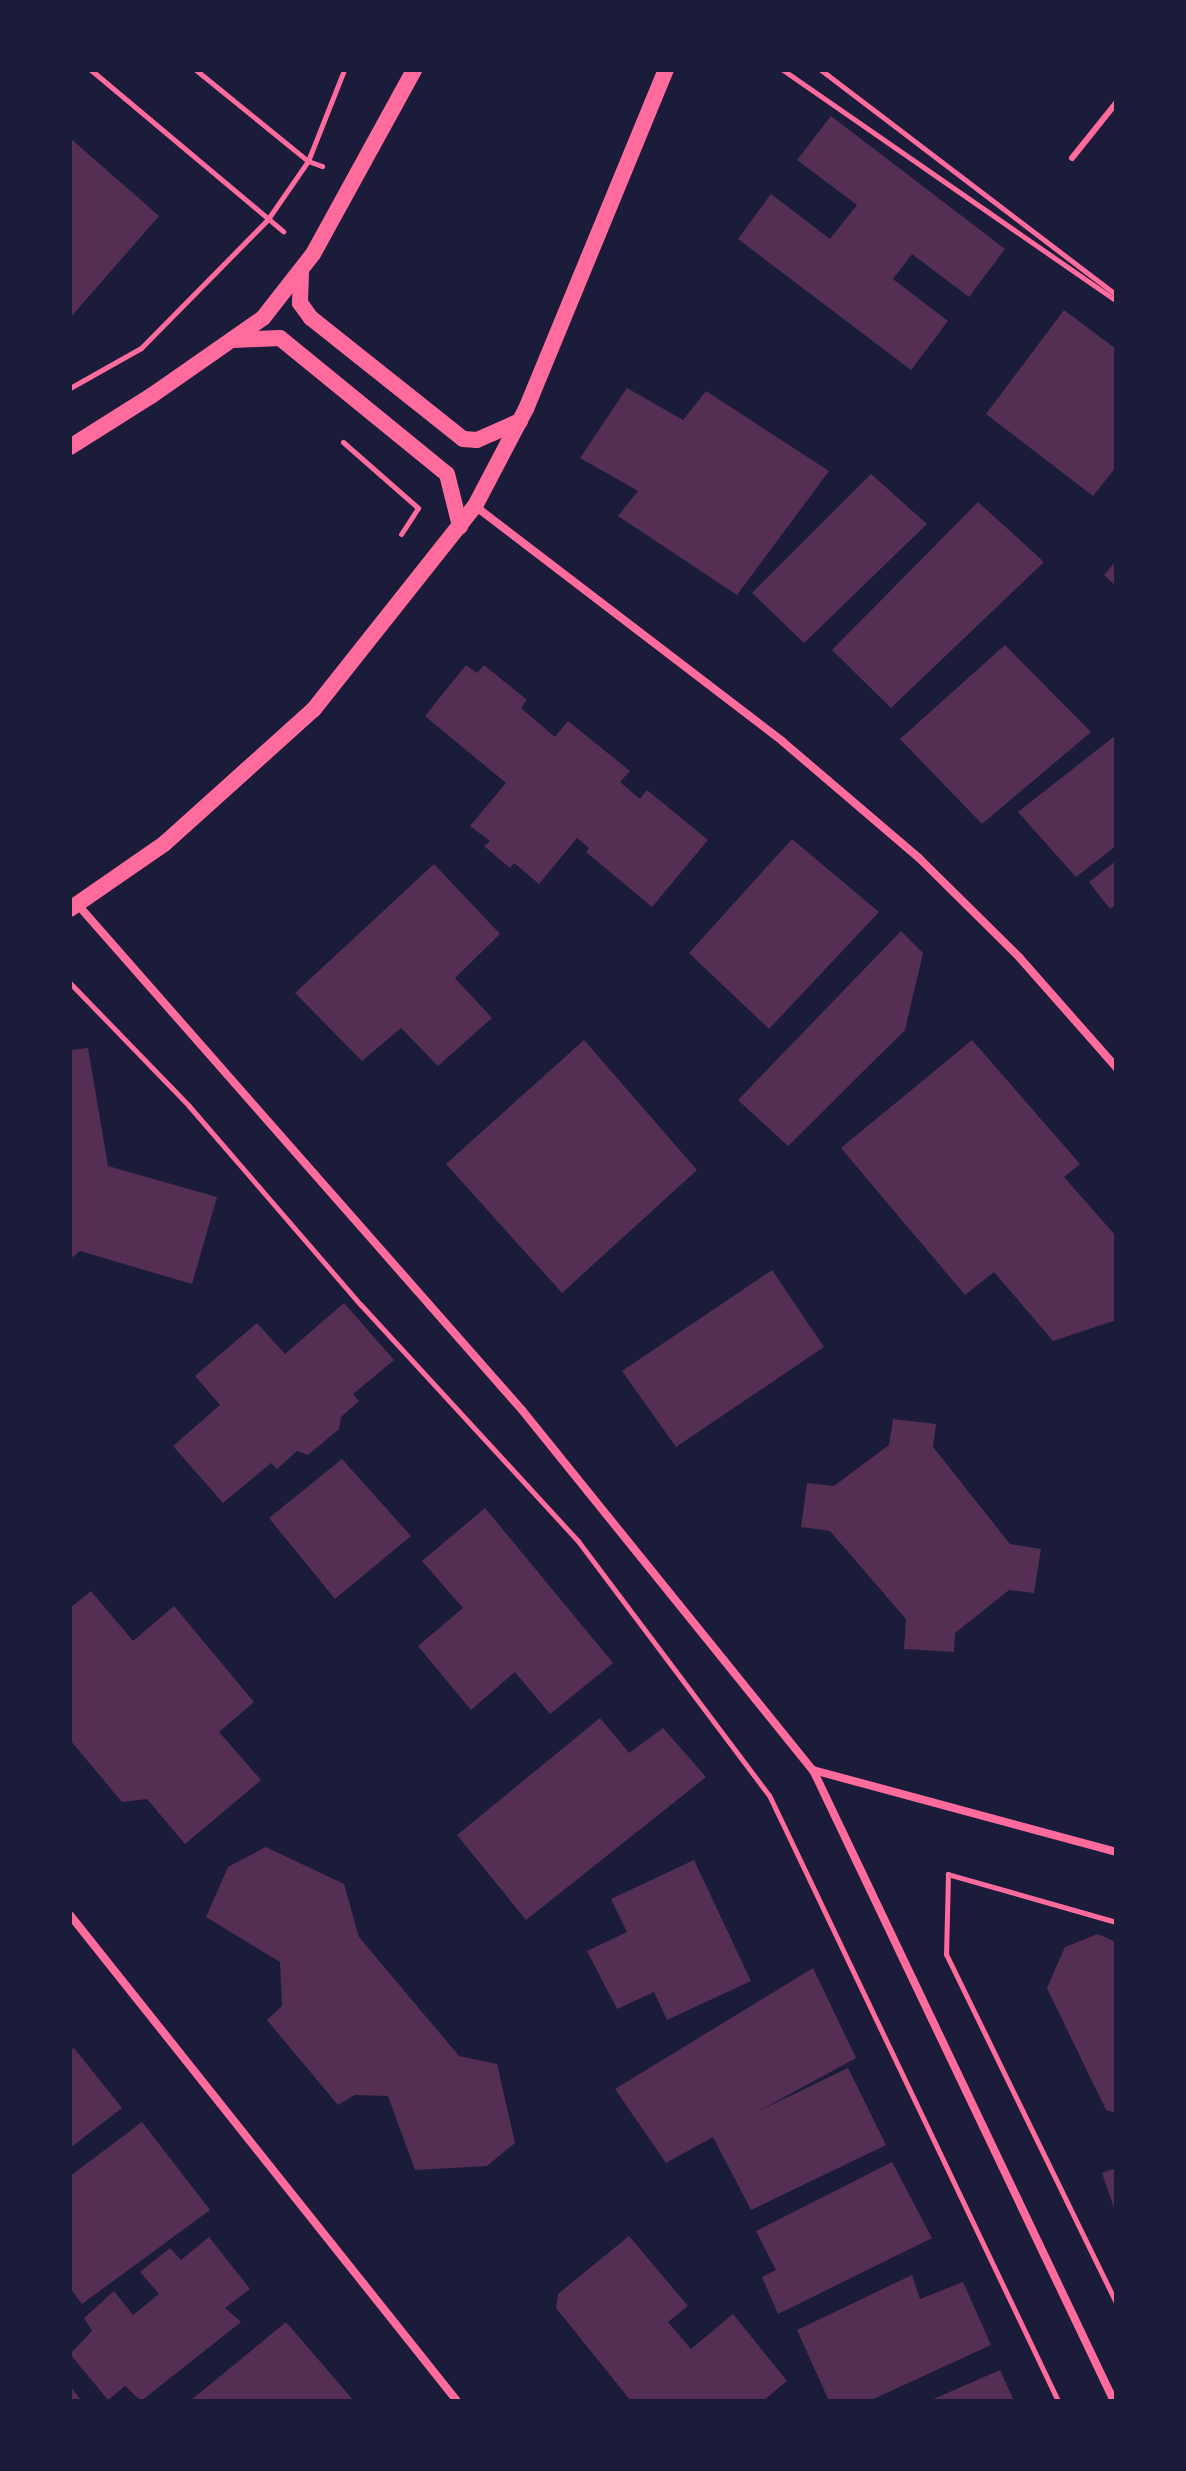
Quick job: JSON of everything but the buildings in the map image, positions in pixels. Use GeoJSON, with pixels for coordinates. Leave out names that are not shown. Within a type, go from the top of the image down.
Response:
{"type":"FeatureCollection","features":[{"type":"Feature","properties":{"kind":"main road"},"geometry":{"type":"LineString","coordinates":[[70,447],[263,318],[313,254],[414,70]]}},
{"type":"Feature","properties":{"kind":"main road"},"geometry":{"type":"LineString","coordinates":[[74,907],[164,844],[314,709],[475,506],[520,421],[666,70]]}},
{"type":"Feature","properties":{"kind":"main road"},"geometry":{"type":"LineString","coordinates":[[301,273],[300,303],[311,318],[463,439],[477,440],[520,421]]}},
{"type":"Feature","properties":{"kind":"main road"},"geometry":{"type":"LineString","coordinates":[[233,340],[280,338],[447,474],[460,526]]}},
{"type":"Feature","properties":{"kind":"street"},"geometry":{"type":"LineString","coordinates":[[475,506],[782,741],[919,858],[1019,957],[1116,1067]]}},
{"type":"Feature","properties":{"kind":"street"},"geometry":{"type":"LineString","coordinates":[[74,907],[522,1410],[813,1770],[1114,2401]]}},
{"type":"Feature","properties":{"kind":"street"},"geometry":{"type":"LineString","coordinates":[[813,1770],[1116,1852]]}},
{"type":"Feature","properties":{"kind":"street"},"geometry":{"type":"LineString","coordinates":[[70,1915],[457,2401]]}},
{"type":"Feature","properties":{"kind":"lane"},"geometry":{"type":"LineString","coordinates":[[1072,158],[1116,103]]}},
{"type":"Feature","properties":{"kind":"path"},"geometry":{"type":"LineString","coordinates":[[91,70],[313,254]]}},
{"type":"Feature","properties":{"kind":"path"},"geometry":{"type":"LineString","coordinates":[[196,70],[308,161],[358,177]]}},
{"type":"Feature","properties":{"kind":"path"},"geometry":{"type":"LineString","coordinates":[[70,388],[141,348],[268,219],[308,161],[344,70]]}},
{"type":"Feature","properties":{"kind":"path"},"geometry":{"type":"LineString","coordinates":[[783,70],[1116,301]]}},
{"type":"Feature","properties":{"kind":"path"},"geometry":{"type":"LineString","coordinates":[[821,70],[1116,295]]}},
{"type":"Feature","properties":{"kind":"path"},"geometry":{"type":"LineString","coordinates":[[339,439],[418,508],[400,535]]}},
{"type":"Feature","properties":{"kind":"path"},"geometry":{"type":"LineString","coordinates":[[70,983],[189,1106],[361,1305],[578,1541],[769,1795],[1058,2401]]}},
{"type":"Feature","properties":{"kind":"path"},"geometry":{"type":"LineString","coordinates":[[1116,1922],[948,1874],[946,1954],[1116,2303]]}}]}
